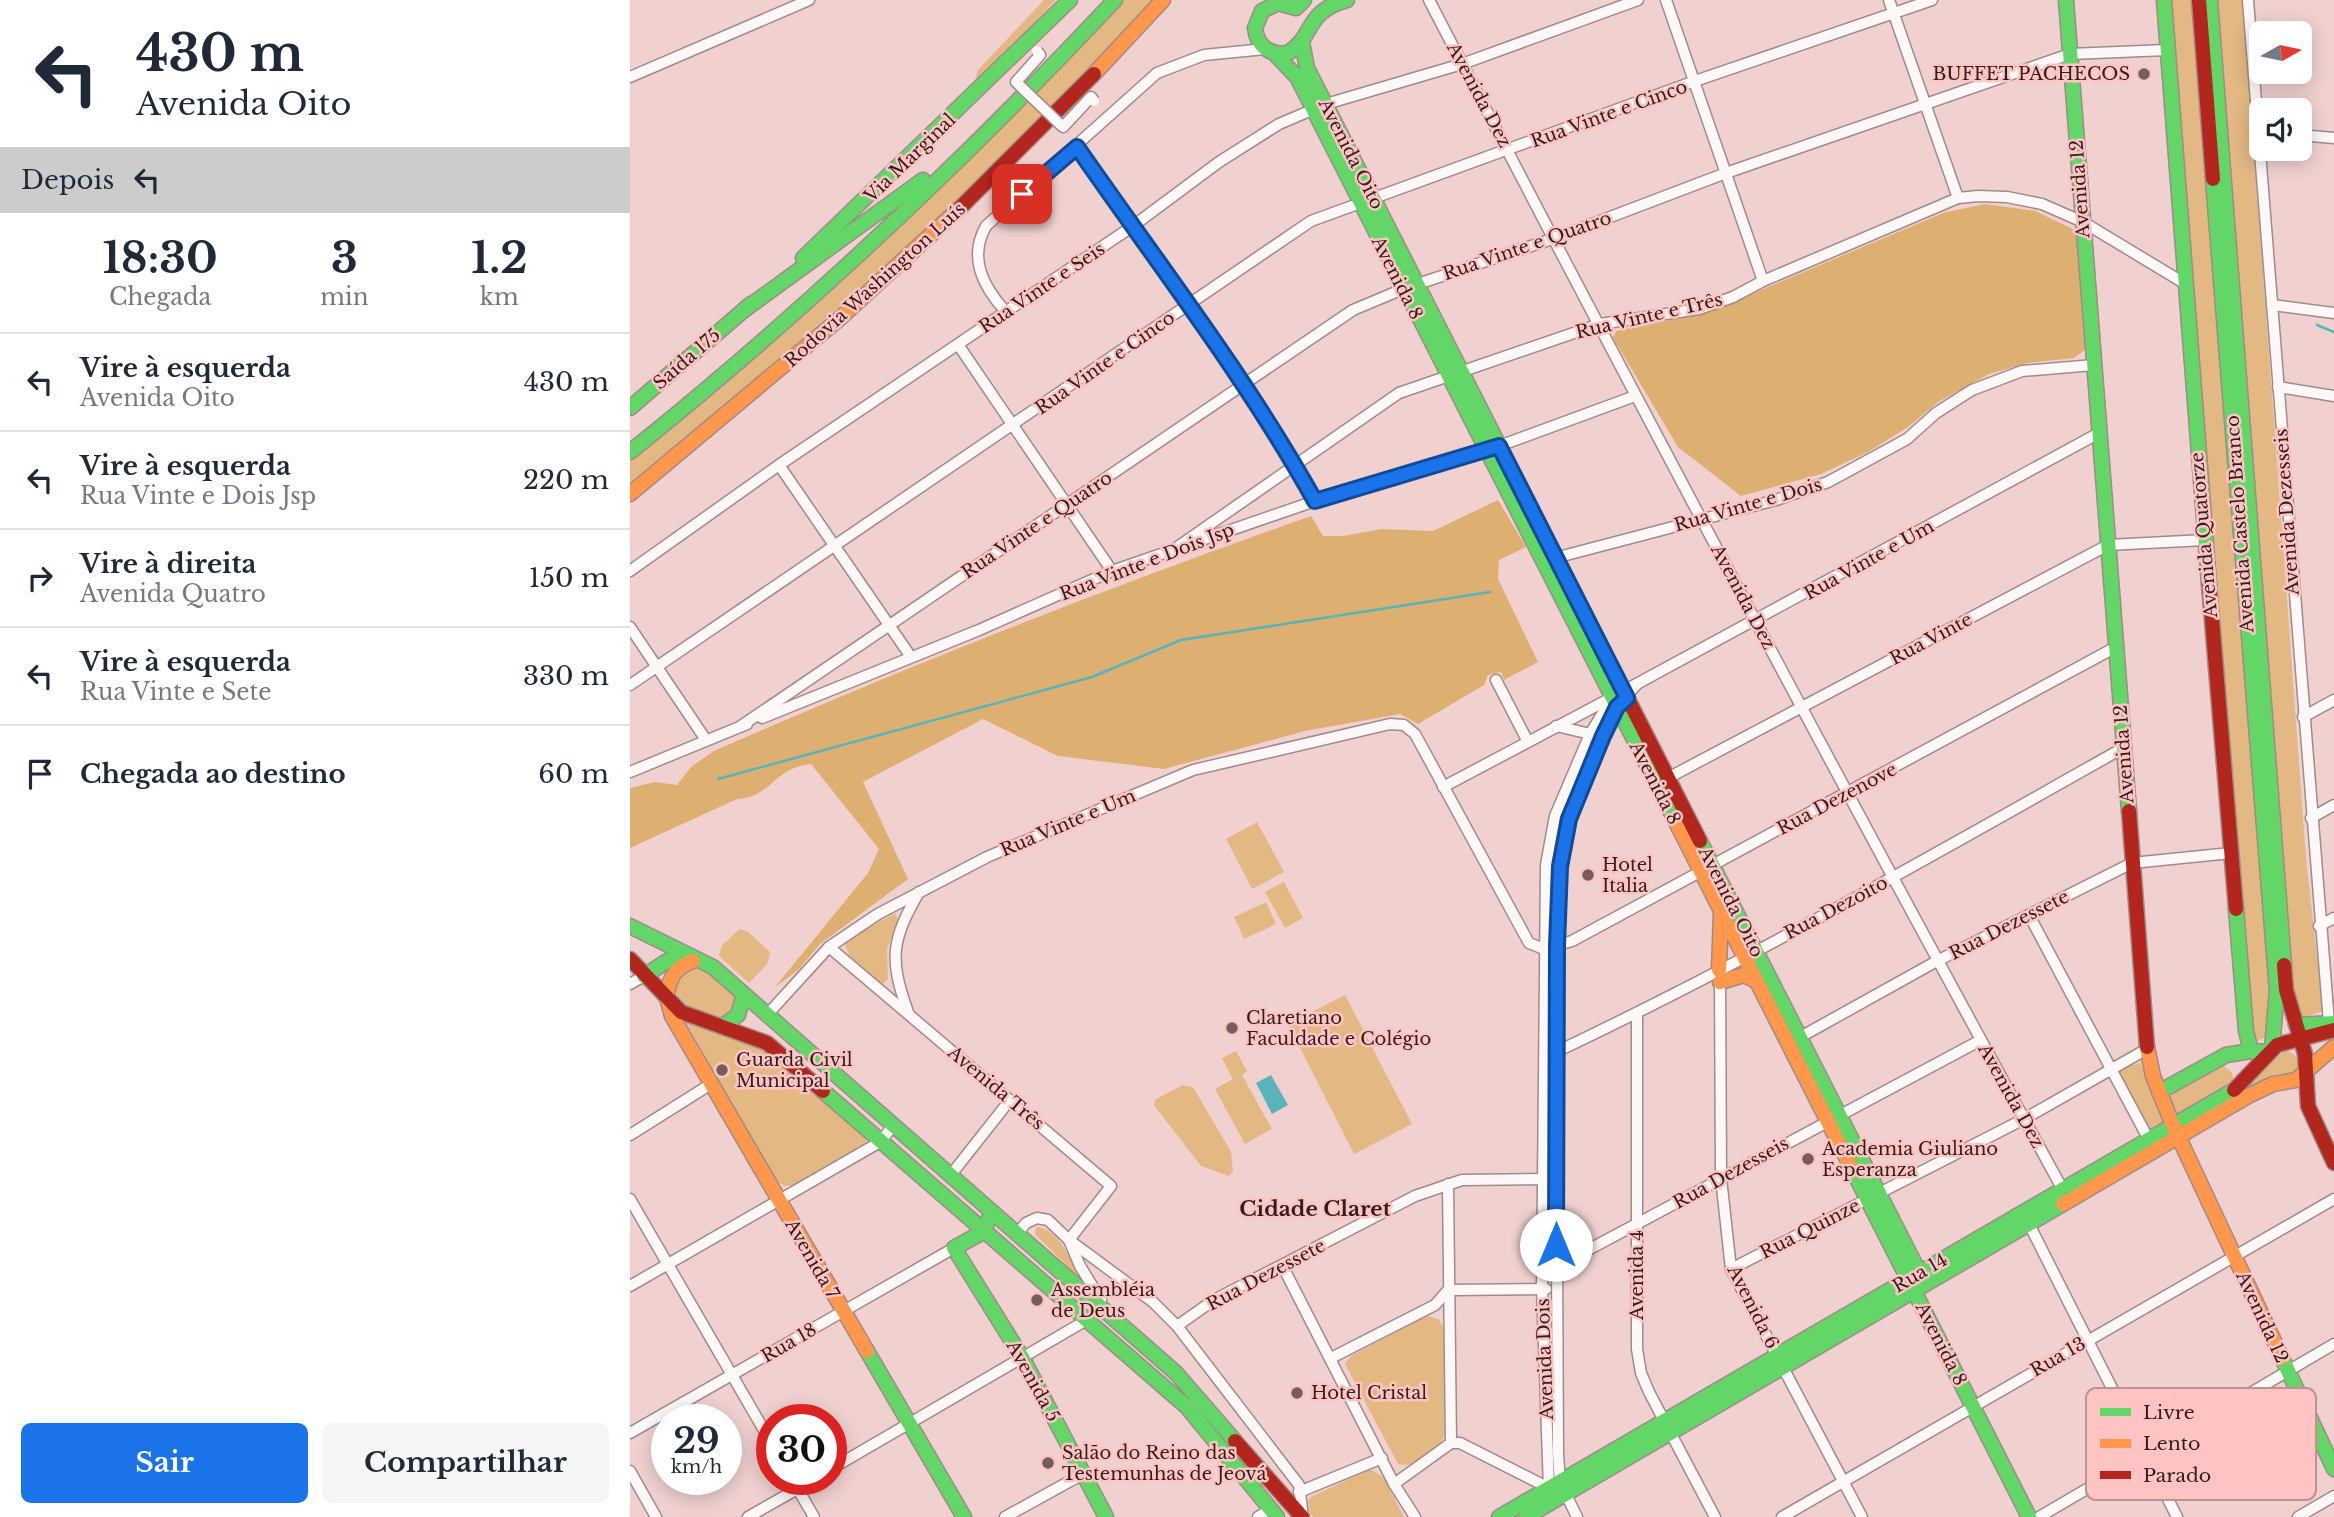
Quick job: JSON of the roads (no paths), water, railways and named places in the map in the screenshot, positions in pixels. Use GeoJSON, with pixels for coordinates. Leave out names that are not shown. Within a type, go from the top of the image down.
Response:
{"type":"FeatureCollection","features":[{"type":"Feature","properties":{"kind":"main road","name":"Via Marginal"},"geometry":{"type":"LineString","coordinates":[[744,310],[843,222],[1070,0]]}},
{"type":"Feature","properties":{"kind":"main road","name":"Rodovia Washington Luís"},"geometry":{"type":"LineString","coordinates":[[630,452],[790,319],[1005,114],[1115,0]]}},
{"type":"Feature","properties":{"kind":"main road","name":"Rodovia Washington Luís"},"geometry":{"type":"LineString","coordinates":[[630,494],[771,379],[897,269],[1109,60],[1163,0]]}},
{"type":"Feature","properties":{"kind":"main road","name":"Avenida 12"},"geometry":{"type":"LineString","coordinates":[[2066,0],[2147,1049],[2176,1132],[2295,1388]]}},
{"type":"Feature","properties":{"kind":"main road","name":"Avenida Quatorze"},"geometry":{"type":"LineString","coordinates":[[2164,0],[2183,283],[2246,1031],[2251,1051]]}},
{"type":"Feature","properties":{"kind":"main road","name":"Avenida Castelo Branco"},"geometry":{"type":"LineString","coordinates":[[2199,0],[2282,991],[2305,1054],[2308,1106],[2334,1163]]}},
{"type":"Feature","properties":{"kind":"main road","name":"Avenida Castelo Branco"},"geometry":{"type":"LineString","coordinates":[[2210,0],[2282,991],[2270,1050]]}},
{"type":"Feature","properties":{"kind":"main road"},"geometry":{"type":"LineString","coordinates":[[1270,51],[1293,51],[1315,16],[1336,1]]}},
{"type":"Feature","properties":{"kind":"main road"},"geometry":{"type":"LineString","coordinates":[[1300,4],[1278,3],[1267,7],[1258,16],[1255,34],[1293,71],[1320,107]]}},
{"type":"Feature","properties":{"kind":"main road","name":"Avenida Oito"},"geometry":{"type":"LineString","coordinates":[[1304,36],[1307,68],[1320,107],[1549,560],[1623,696],[1662,781]]}},
{"type":"Feature","properties":{"kind":"main road"},"geometry":{"type":"LineString","coordinates":[[744,310],[855,231],[1005,114]]}},
{"type":"Feature","properties":{"kind":"main road","name":"Saída 175"},"geometry":{"type":"LineString","coordinates":[[630,408],[744,310]]}},
{"type":"Feature","properties":{"kind":"main road","name":"Avenida 8"},"geometry":{"type":"LineString","coordinates":[[1662,781],[1707,870],[1721,913],[1750,954],[1756,981],[1794,1041],[1873,1195],[2029,1517]]}},
{"type":"Feature","properties":{"kind":"main road","name":"Avenida Oito"},"geometry":{"type":"LineString","coordinates":[[1707,870],[1794,1041]]}},
{"type":"Feature","properties":{"kind":"main road"},"geometry":{"type":"LineString","coordinates":[[1721,913],[1720,981],[1744,975],[1756,981]]}},
{"type":"Feature","properties":{"kind":"main road"},"geometry":{"type":"LineString","coordinates":[[630,926],[713,967],[1176,1373],[1302,1517]]}},
{"type":"Feature","properties":{"kind":"main road"},"geometry":{"type":"LineString","coordinates":[[630,959],[681,1012],[767,1043],[1187,1407],[1268,1515]]}},
{"type":"Feature","properties":{"kind":"main road"},"geometry":{"type":"LineString","coordinates":[[644,976],[668,960],[699,960]]}},
{"type":"Feature","properties":{"kind":"main road"},"geometry":{"type":"LineString","coordinates":[[667,998],[667,984],[674,973],[683,963],[699,960]]}},
{"type":"Feature","properties":{"kind":"main road"},"geometry":{"type":"LineString","coordinates":[[723,1026],[738,1016],[743,996]]}},
{"type":"Feature","properties":{"kind":"main road","name":"Avenida 7"},"geometry":{"type":"LineString","coordinates":[[667,998],[672,1016],[964,1517]]}},
{"type":"Feature","properties":{"kind":"main road"},"geometry":{"type":"LineString","coordinates":[[723,1026],[746,1028],[758,1024],[766,1016]]}},
{"type":"Feature","properties":{"kind":"main road"},"geometry":{"type":"LineString","coordinates":[[2160,1092],[2226,1055],[2270,1050],[2298,1031],[2332,1025]]}},
{"type":"Feature","properties":{"kind":"main road","name":"Rua 14"},"geometry":{"type":"LineString","coordinates":[[1499,1517],[1558,1488],[1667,1427],[2149,1140],[2176,1132],[2273,1084],[2296,1080],[2334,1048]]}},
{"type":"Feature","properties":{"kind":"main road","name":"Rua 14"},"geometry":{"type":"LineString","coordinates":[[1914,1282],[2029,1224],[2176,1132],[2245,1082],[2270,1050]]}},
{"type":"Feature","properties":{"kind":"main road"},"geometry":{"type":"LineString","coordinates":[[859,1123],[867,1119],[871,1107]]}},
{"type":"Feature","properties":{"kind":"main road"},"geometry":{"type":"LineString","coordinates":[[908,1166],[911,1155],[923,1152]]}},
{"type":"Feature","properties":{"kind":"main road"},"geometry":{"type":"LineString","coordinates":[[983,1231],[992,1212]]}},
{"type":"Feature","properties":{"kind":"main road","name":"Rua 18"},"geometry":{"type":"LineString","coordinates":[[954,1248],[983,1231]]}},
{"type":"Feature","properties":{"kind":"main road","name":"Avenida 5"},"geometry":{"type":"LineString","coordinates":[[954,1248],[1023,1359],[1107,1517]]}},
{"type":"Feature","properties":{"kind":"main road","name":"Avenida 12"},"geometry":{"type":"LineString","coordinates":[[2316,1431],[2334,1469]]}},
{"type":"Feature","properties":{"kind":"main road","name":"Rua 14"},"geometry":{"type":"LineString","coordinates":[[1526,1517],[1558,1488]]}},
{"type":"Feature","properties":{"kind":"street"},"geometry":{"type":"LineString","coordinates":[[775,0],[781,13]]}},
{"type":"Feature","properties":{"kind":"street"},"geometry":{"type":"LineString","coordinates":[[630,78],[809,0]]}},
{"type":"Feature","properties":{"kind":"street","name":"Avenida Dez"},"geometry":{"type":"LineString","coordinates":[[1429,0],[1600,324],[1635,396],[1847,794],[2063,1190]]}},
{"type":"Feature","properties":{"kind":"street","name":"Rua Vinte e Seis"},"geometry":{"type":"LineString","coordinates":[[630,571],[779,465],[1133,226],[1259,136],[1320,107],[1462,64],[1638,0]]}},
{"type":"Feature","properties":{"kind":"street"},"geometry":{"type":"LineString","coordinates":[[1666,0],[1763,281]]}},
{"type":"Feature","properties":{"kind":"street"},"geometry":{"type":"LineString","coordinates":[[1889,0],[1927,102],[1958,198]]}},
{"type":"Feature","properties":{"kind":"street","name":"Rua Vinte e Cinco"},"geometry":{"type":"LineString","coordinates":[[630,685],[1013,427],[1291,233],[1329,212],[1932,0]]}},
{"type":"Feature","properties":{"kind":"street","name":"Avenida Dezesseis"},"geometry":{"type":"LineString","coordinates":[[2248,0],[2257,98]]}},
{"type":"Feature","properties":{"kind":"street","name":"Rua Vinte e Quatro"},"geometry":{"type":"LineString","coordinates":[[741,726],[1353,310],[1409,286],[1555,238],[1726,173],[2070,54],[2167,50]]}},
{"type":"Feature","properties":{"kind":"street"},"geometry":{"type":"LineString","coordinates":[[1037,51],[1040,55],[1016,82],[1063,127],[1091,97],[1094,101]]}},
{"type":"Feature","properties":{"kind":"street"},"geometry":{"type":"LineString","coordinates":[[1005,311],[989,293],[977,261],[978,240],[986,226],[1166,68],[1204,55],[1270,51]]}},
{"type":"Feature","properties":{"kind":"street"},"geometry":{"type":"LineString","coordinates":[[2312,136],[2334,138]]}},
{"type":"Feature","properties":{"kind":"street"},"geometry":{"type":"LineString","coordinates":[[1077,147],[1190,305],[1294,464],[1315,501]]}},
{"type":"Feature","properties":{"kind":"street","name":"Avenida Dezesseis"},"geometry":{"type":"LineString","coordinates":[[2262,161],[2319,926],[2332,1025]]}},
{"type":"Feature","properties":{"kind":"street","name":"Rua Vinte e Três"},"geometry":{"type":"LineString","coordinates":[[1173,550],[1399,393],[1453,372],[1600,324],[1699,309],[1733,297],[1763,281],[1958,198],[2018,199],[2042,204],[2083,222],[2183,283]]}},
{"type":"Feature","properties":{"kind":"street"},"geometry":{"type":"LineString","coordinates":[[2272,305],[2334,313]]}},
{"type":"Feature","properties":{"kind":"street"},"geometry":{"type":"LineString","coordinates":[[959,345],[1112,571]]}},
{"type":"Feature","properties":{"kind":"street","name":"Rua Vinte e Dois"},"geometry":{"type":"LineString","coordinates":[[1549,560],[1828,482],[1907,439],[1936,414],[1972,390],[2022,371],[2094,365]]}},
{"type":"Feature","properties":{"kind":"street"},"geometry":{"type":"LineString","coordinates":[[2278,387],[2334,396]]}},
{"type":"Feature","properties":{"kind":"street","name":"Rua Vinte e Dois Jsp"},"geometry":{"type":"LineString","coordinates":[[630,772],[1112,571],[1315,501],[1492,448],[1635,396]]}},
{"type":"Feature","properties":{"kind":"street","name":"Rua Vinte e Um"},"geometry":{"type":"LineString","coordinates":[[766,1016],[829,947],[919,892],[987,857],[1194,770],[1390,724],[1404,725],[1412,730],[1443,787],[1556,726],[1623,696],[2099,433]]}},
{"type":"Feature","properties":{"kind":"street"},"geometry":{"type":"LineString","coordinates":[[779,465],[911,657]]}},
{"type":"Feature","properties":{"kind":"street","name":"Rua Vinte"},"geometry":{"type":"LineString","coordinates":[[1662,781],[2108,545],[2205,540]]}},
{"type":"Feature","properties":{"kind":"street"},"geometry":{"type":"LineString","coordinates":[[630,627],[706,740]]}},
{"type":"Feature","properties":{"kind":"street","name":"Rua Dezenove"},"geometry":{"type":"LineString","coordinates":[[1544,949],[1572,941],[1707,870],[2116,647]]}},
{"type":"Feature","properties":{"kind":"street"},"geometry":{"type":"LineString","coordinates":[[1496,680],[1528,742]]}},
{"type":"Feature","properties":{"kind":"street","name":"Avenida Dois"},"geometry":{"type":"LineString","coordinates":[[1558,1488],[1542,1289],[1546,865],[1555,816],[1590,734],[1623,696]]}},
{"type":"Feature","properties":{"kind":"street","name":"Avenida Dois"},"geometry":{"type":"LineString","coordinates":[[1558,1488],[1556,1052],[1560,867],[1569,819],[1603,736],[1623,696]]}},
{"type":"Feature","properties":{"kind":"street"},"geometry":{"type":"LineString","coordinates":[[2303,717],[2334,700]]}},
{"type":"Feature","properties":{"kind":"street"},"geometry":{"type":"LineString","coordinates":[[1556,726],[1603,736]]}},
{"type":"Feature","properties":{"kind":"street","name":"Rua Dezoito"},"geometry":{"type":"LineString","coordinates":[[1556,1052],[1701,980],[1720,981],[1750,954],[1892,878],[2123,748]]}},
{"type":"Feature","properties":{"kind":"street"},"geometry":{"type":"LineString","coordinates":[[1443,787],[1529,943],[1544,949]]}},
{"type":"Feature","properties":{"kind":"street"},"geometry":{"type":"LineString","coordinates":[[2311,818],[2334,805]]}},
{"type":"Feature","properties":{"kind":"street","name":"Rua Dezessete"},"geometry":{"type":"LineString","coordinates":[[1794,1041],[1937,961],[2132,863],[2231,853]]}},
{"type":"Feature","properties":{"kind":"street"},"geometry":{"type":"LineString","coordinates":[[909,1014],[894,973],[895,949],[904,918],[919,892]]}},
{"type":"Feature","properties":{"kind":"street"},"geometry":{"type":"LineString","coordinates":[[2029,915],[2149,1140]]}},
{"type":"Feature","properties":{"kind":"street"},"geometry":{"type":"LineString","coordinates":[[2319,926],[2334,918]]}},
{"type":"Feature","properties":{"kind":"street","name":"Avenida Três"},"geometry":{"type":"LineString","coordinates":[[829,947],[1111,1186],[1069,1240]]}},
{"type":"Feature","properties":{"kind":"street"},"geometry":{"type":"LineString","coordinates":[[630,984],[644,976]]}},
{"type":"Feature","properties":{"kind":"street"},"geometry":{"type":"LineString","coordinates":[[1701,980],[1720,981]]}},
{"type":"Feature","properties":{"kind":"street","name":"Avenida 6"},"geometry":{"type":"LineString","coordinates":[[1720,981],[1721,1178],[1731,1269],[1863,1517]]}},
{"type":"Feature","properties":{"kind":"street","name":"Avenida 4"},"geometry":{"type":"LineString","coordinates":[[1637,1014],[1637,1349],[1641,1373],[1715,1517]]}},
{"type":"Feature","properties":{"kind":"street","name":"Rua Dezesseis"},"geometry":{"type":"LineString","coordinates":[[1556,1266],[1980,1040]]}},
{"type":"Feature","properties":{"kind":"street"},"geometry":{"type":"LineString","coordinates":[[1543,1049],[1556,1052]]}},
{"type":"Feature","properties":{"kind":"street","name":"Rua Quinze"},"geometry":{"type":"LineString","coordinates":[[1731,1269],[2024,1119],[2147,1049]]}},
{"type":"Feature","properties":{"kind":"street"},"geometry":{"type":"LineString","coordinates":[[1544,1066],[1556,1066]]}},
{"type":"Feature","properties":{"kind":"street"},"geometry":{"type":"LineString","coordinates":[[630,1135],[711,1084]]}},
{"type":"Feature","properties":{"kind":"street"},"geometry":{"type":"LineString","coordinates":[[950,1176],[1010,1100]]}},
{"type":"Feature","properties":{"kind":"street"},"geometry":{"type":"LineString","coordinates":[[630,1286],[880,1142],[893,1126]]}},
{"type":"Feature","properties":{"kind":"street","name":"Rua Dezessete"},"geometry":{"type":"LineString","coordinates":[[1177,1326],[1214,1300],[1415,1196],[1462,1180],[1556,1179]]}},
{"type":"Feature","properties":{"kind":"street"},"geometry":{"type":"LineString","coordinates":[[1448,1184],[1451,1443]]}},
{"type":"Feature","properties":{"kind":"street"},"geometry":{"type":"LineString","coordinates":[[630,1199],[756,1417]]}},
{"type":"Feature","properties":{"kind":"street","name":"Rua 13"},"geometry":{"type":"LineString","coordinates":[[1782,1517],[2334,1199]]}},
{"type":"Feature","properties":{"kind":"street"},"geometry":{"type":"LineString","coordinates":[[1017,1234],[1026,1223],[1037,1218],[1048,1220],[1069,1240],[1153,1302],[1177,1326],[1299,1485],[1302,1517]]}},
{"type":"Feature","properties":{"kind":"street"},"geometry":{"type":"LineString","coordinates":[[2029,1224],[2112,1388]]}},
{"type":"Feature","properties":{"kind":"street"},"geometry":{"type":"LineString","coordinates":[[1069,1240],[1095,1292],[1120,1324]]}},
{"type":"Feature","properties":{"kind":"street","name":"Rua 18"},"geometry":{"type":"LineString","coordinates":[[630,1433],[954,1248]]}},
{"type":"Feature","properties":{"kind":"street"},"geometry":{"type":"LineString","coordinates":[[1282,1265],[1394,1484],[1415,1517]]}},
{"type":"Feature","properties":{"kind":"street"},"geometry":{"type":"LineString","coordinates":[[1331,1358],[1435,1305],[1448,1290],[1556,1289]]}},
{"type":"Feature","properties":{"kind":"street"},"geometry":{"type":"LineString","coordinates":[[847,1460],[1085,1321]]}},
{"type":"Feature","properties":{"kind":"street"},"geometry":{"type":"LineString","coordinates":[[2258,1388],[2334,1344]]}},
{"type":"Feature","properties":{"kind":"street"},"geometry":{"type":"LineString","coordinates":[[1394,1484],[1451,1443],[1460,1443],[1558,1488],[1577,1517]]}},
{"type":"Feature","properties":{"kind":"street"},"geometry":{"type":"LineString","coordinates":[[1299,1492],[1382,1458]]}},
{"type":"Feature","properties":{"kind":"street"},"geometry":{"type":"LineString","coordinates":[[630,1471],[656,1517]]}},
{"type":"Feature","properties":{"kind":"street"},"geometry":{"type":"LineString","coordinates":[[1005,1517],[1083,1474]]}},
{"type":"Feature","properties":{"kind":"street"},"geometry":{"type":"LineString","coordinates":[[2039,1517],[2086,1489]]}},
{"type":"Feature","properties":{"kind":"street"},"geometry":{"type":"LineString","coordinates":[[748,1517],[779,1495]]}},
{"type":"Feature","properties":{"kind":"street"},"geometry":{"type":"LineString","coordinates":[[801,1495],[814,1517]]}},
{"type":"Feature","properties":{"kind":"street"},"geometry":{"type":"LineString","coordinates":[[2298,1517],[2334,1496]]}},
{"type":"Feature","properties":{"kind":"street"},"geometry":{"type":"LineString","coordinates":[[2169,1500],[2177,1517]]}},
{"type":"Feature","properties":{"kind":"water"},"geometry":{"type":"Polygon","coordinates":[[[1271,1075],[1288,1105],[1272,1114],[1256,1083],[1271,1075]]]}},
{"type":"Feature","properties":{"kind":"waterway"},"geometry":{"type":"LineString","coordinates":[[2317,325],[2334,332]]}},
{"type":"Feature","properties":{"kind":"waterway"},"geometry":{"type":"LineString","coordinates":[[718,779],[1092,677],[1181,640],[1490,592]]}},
{"type":"Feature","properties":{"kind":"place","name":"BUFFET PACHECOS"},"geometry":{"type":"Point","coordinates":[2144,74]}},
{"type":"Feature","properties":{"kind":"place","name":"Hotel Italia"},"geometry":{"type":"Point","coordinates":[1588,875]}},
{"type":"Feature","properties":{"kind":"place","name":"Claretiano Faculdade e Colégio"},"geometry":{"type":"Point","coordinates":[1232,1028]}},
{"type":"Feature","properties":{"kind":"place","name":"Guarda Civil Municipal"},"geometry":{"type":"Point","coordinates":[722,1070]}},
{"type":"Feature","properties":{"kind":"place","name":"Academia Giuliano Esperanza"},"geometry":{"type":"Point","coordinates":[1808,1159]}},
{"type":"Feature","properties":{"kind":"place","name":"Assembléia de Deus"},"geometry":{"type":"Point","coordinates":[1037,1300]}},
{"type":"Feature","properties":{"kind":"place","name":"Hotel Cristal"},"geometry":{"type":"Point","coordinates":[1297,1393]}},
{"type":"Feature","properties":{"kind":"place","name":"Salão do Reino das Testemunhas de Jeová"},"geometry":{"type":"Point","coordinates":[1048,1463]}},
{"type":"Feature","properties":{"kind":"district","name":"Cidade Claret"},"geometry":{"type":"Point","coordinates":[1315,1209]}}]}
